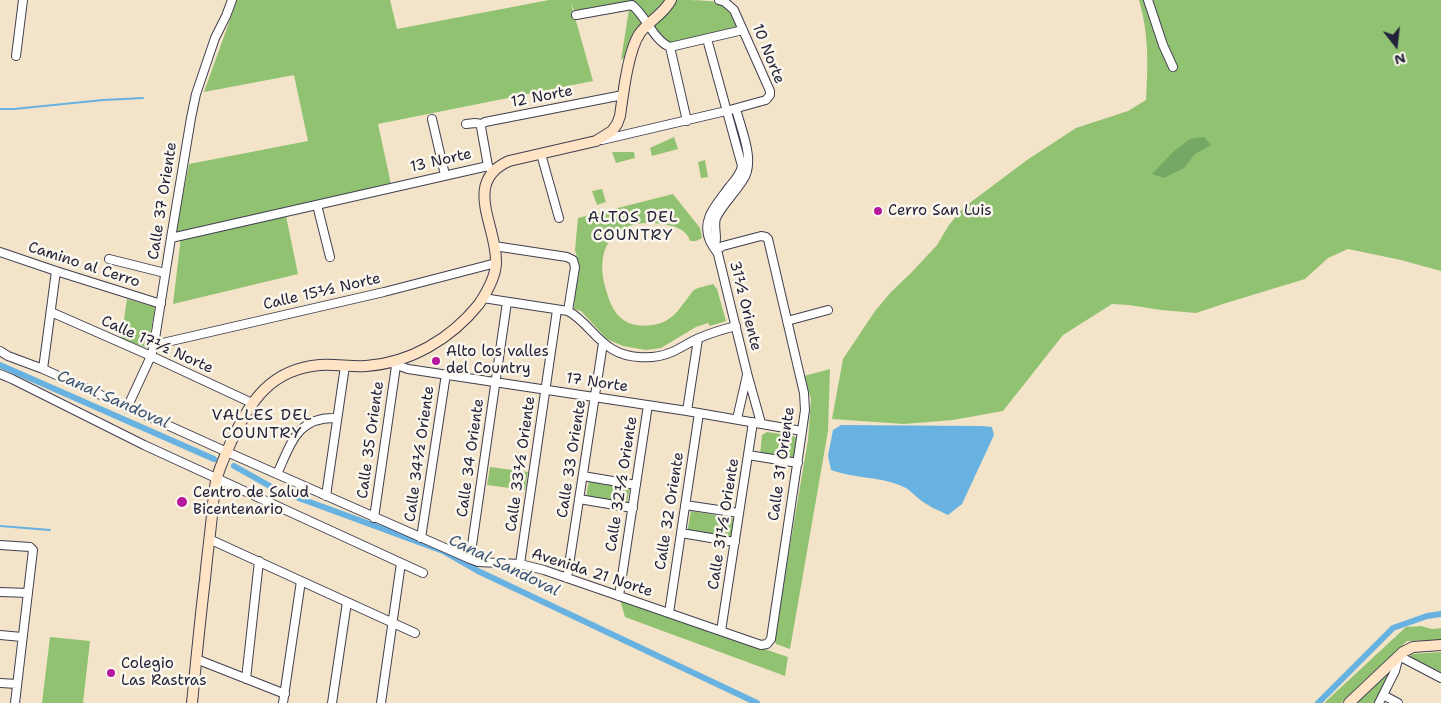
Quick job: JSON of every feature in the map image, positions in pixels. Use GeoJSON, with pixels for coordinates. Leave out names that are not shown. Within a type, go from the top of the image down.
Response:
{"type":"FeatureCollection","features":[{"type":"Feature","properties":{"kind":"street"},"geometry":{"type":"LineString","coordinates":[[16,56],[23,0]]}},
{"type":"Feature","properties":{"kind":"street","name":"Calle 37 Oriente"},"geometry":{"type":"LineString","coordinates":[[127,408],[151,356],[154,345],[196,94],[215,38],[232,0]]}},
{"type":"Feature","properties":{"kind":"street"},"geometry":{"type":"LineString","coordinates":[[596,141],[612,131],[617,124],[632,49],[638,36],[665,9],[671,0]]}},
{"type":"Feature","properties":{"kind":"street","name":"10 Norte"},"geometry":{"type":"LineString","coordinates":[[719,0],[725,2],[734,10],[770,91],[769,98]]}},
{"type":"Feature","properties":{"kind":"street"},"geometry":{"type":"LineString","coordinates":[[1148,0],[1163,45],[1174,67]]}},
{"type":"Feature","properties":{"kind":"street"},"geometry":{"type":"LineString","coordinates":[[576,15],[632,5],[664,45],[670,48],[743,30]]}},
{"type":"Feature","properties":{"kind":"street"},"geometry":{"type":"LineString","coordinates":[[707,39],[744,170]]}},
{"type":"Feature","properties":{"kind":"street"},"geometry":{"type":"LineString","coordinates":[[670,48],[686,120]]}},
{"type":"Feature","properties":{"kind":"street","name":"12 Norte"},"geometry":{"type":"LineString","coordinates":[[466,124],[482,124],[623,95]]}},
{"type":"Feature","properties":{"kind":"street","name":"13 Norte"},"geometry":{"type":"LineString","coordinates":[[171,238],[445,175],[490,169],[509,161],[736,109],[769,98]]}},
{"type":"Feature","properties":{"kind":"street"},"geometry":{"type":"LineString","coordinates":[[736,109],[748,159],[744,170]]}},
{"type":"Feature","properties":{"kind":"street"},"geometry":{"type":"LineString","coordinates":[[432,119],[445,175]]}},
{"type":"Feature","properties":{"kind":"street"},"geometry":{"type":"LineString","coordinates":[[192,703],[216,478],[241,421],[252,403],[268,386],[292,372],[314,366],[392,364],[418,353],[441,340],[466,319],[483,298],[492,280],[496,263],[484,199],[485,185],[490,169],[481,127],[482,124]]}},
{"type":"Feature","properties":{"kind":"street"},"geometry":{"type":"LineString","coordinates":[[541,154],[559,218]]}},
{"type":"Feature","properties":{"kind":"street","name":"31½ Oriente"},"geometry":{"type":"LineString","coordinates":[[744,170],[708,217],[707,230],[718,254],[757,422]]}},
{"type":"Feature","properties":{"kind":"street"},"geometry":{"type":"LineString","coordinates":[[317,205],[330,257]]}},
{"type":"Feature","properties":{"kind":"street","name":"Calle 31 Oriente"},"geometry":{"type":"LineString","coordinates":[[715,249],[761,236],[766,237],[769,241],[805,402],[798,462],[771,639]]}},
{"type":"Feature","properties":{"kind":"street"},"geometry":{"type":"LineString","coordinates":[[494,246],[567,258],[574,262],[575,267],[568,311]]}},
{"type":"Feature","properties":{"kind":"street","name":"Camino al Cerro"},"geometry":{"type":"LineString","coordinates":[[0,252],[161,304]]}},
{"type":"Feature","properties":{"kind":"street"},"geometry":{"type":"LineString","coordinates":[[109,259],[166,273]]}},
{"type":"Feature","properties":{"kind":"street","name":"Calle 15½ Norte"},"geometry":{"type":"LineString","coordinates":[[154,345],[384,292],[496,263]]}},
{"type":"Feature","properties":{"kind":"street"},"geometry":{"type":"LineString","coordinates":[[43,369],[56,271]]}},
{"type":"Feature","properties":{"kind":"street"},"geometry":{"type":"LineString","coordinates":[[483,298],[568,311],[574,314],[603,343],[627,355],[648,357],[671,353],[698,339],[736,326]]}},
{"type":"Feature","properties":{"kind":"street","name":"Calle 34 Oriente"},"geometry":{"type":"LineString","coordinates":[[470,559],[507,302]]}},
{"type":"Feature","properties":{"kind":"street","name":"Calle 33½ Oriente"},"geometry":{"type":"LineString","coordinates":[[520,564],[557,310]]}},
{"type":"Feature","properties":{"kind":"street"},"geometry":{"type":"LineString","coordinates":[[787,321],[828,310]]}},
{"type":"Feature","properties":{"kind":"street","name":"Calle 17½ Norte"},"geometry":{"type":"LineString","coordinates":[[51,312],[252,403]]}},
{"type":"Feature","properties":{"kind":"street"},"geometry":{"type":"LineString","coordinates":[[687,410],[698,339]]}},
{"type":"Feature","properties":{"kind":"street","name":"Calle 33 Oriente"},"geometry":{"type":"LineString","coordinates":[[567,578],[603,343]]}},
{"type":"Feature","properties":{"kind":"street","name":"Avenida 21 Norte"},"geometry":{"type":"LineString","coordinates":[[0,351],[374,518],[478,562],[520,564],[567,578],[761,646],[767,644],[771,639]]}},
{"type":"Feature","properties":{"kind":"street","name":"17 Norte"},"geometry":{"type":"LineString","coordinates":[[392,364],[546,390],[687,410],[802,431]]}},
{"type":"Feature","properties":{"kind":"street","name":"Calle 35 Oriente"},"geometry":{"type":"LineString","coordinates":[[374,518],[392,364]]}},
{"type":"Feature","properties":{"kind":"street"},"geometry":{"type":"LineString","coordinates":[[326,496],[345,366]]}},
{"type":"Feature","properties":{"kind":"street","name":"31½ Oriente"},"geometry":{"type":"LineString","coordinates":[[737,419],[747,373]]}},
{"type":"Feature","properties":{"kind":"street"},"geometry":{"type":"LineString","coordinates":[[0,374],[144,445],[423,573]]}},
{"type":"Feature","properties":{"kind":"street","name":"Calle 34½ Oriente"},"geometry":{"type":"LineString","coordinates":[[421,538],[446,374]]}},
{"type":"Feature","properties":{"kind":"street","name":"Calle 32½ Oriente"},"geometry":{"type":"LineString","coordinates":[[619,596],[648,405]]}},
{"type":"Feature","properties":{"kind":"street","name":"Calle 32 Oriente"},"geometry":{"type":"LineString","coordinates":[[669,613],[700,413]]}},
{"type":"Feature","properties":{"kind":"street"},"geometry":{"type":"LineString","coordinates":[[276,474],[293,439],[301,428],[309,422],[319,419],[337,418]]}},
{"type":"Feature","properties":{"kind":"street","name":"Calle 31½ Oriente"},"geometry":{"type":"LineString","coordinates":[[721,631],[748,455],[757,422]]}},
{"type":"Feature","properties":{"kind":"street"},"geometry":{"type":"LineString","coordinates":[[748,455],[798,462]]}},
{"type":"Feature","properties":{"kind":"street"},"geometry":{"type":"LineString","coordinates":[[583,476],[636,485]]}},
{"type":"Feature","properties":{"kind":"street"},"geometry":{"type":"LineString","coordinates":[[579,499],[633,508]]}},
{"type":"Feature","properties":{"kind":"street"},"geometry":{"type":"LineString","coordinates":[[685,505],[739,513]]}},
{"type":"Feature","properties":{"kind":"street"},"geometry":{"type":"LineString","coordinates":[[681,533],[735,542]]}},
{"type":"Feature","properties":{"kind":"street"},"geometry":{"type":"LineString","coordinates":[[209,539],[415,633]]}},
{"type":"Feature","properties":{"kind":"street"},"geometry":{"type":"LineString","coordinates":[[0,545],[30,547],[33,550],[15,703]]}},
{"type":"Feature","properties":{"kind":"street"},"geometry":{"type":"LineString","coordinates":[[246,679],[259,562]]}},
{"type":"Feature","properties":{"kind":"street"},"geometry":{"type":"LineString","coordinates":[[381,703],[401,563]]}},
{"type":"Feature","properties":{"kind":"street"},"geometry":{"type":"LineString","coordinates":[[283,703],[301,581]]}},
{"type":"Feature","properties":{"kind":"street"},"geometry":{"type":"LineString","coordinates":[[0,592],[28,594]]}},
{"type":"Feature","properties":{"kind":"street"},"geometry":{"type":"LineString","coordinates":[[332,703],[347,602]]}},
{"type":"Feature","properties":{"kind":"street"},"geometry":{"type":"LineString","coordinates":[[0,636],[22,638]]}},
{"type":"Feature","properties":{"kind":"street"},"geometry":{"type":"LineString","coordinates":[[1349,703],[1409,648],[1441,645]]}},
{"type":"Feature","properties":{"kind":"street"},"geometry":{"type":"LineString","coordinates":[[1399,656],[1441,678]]}},
{"type":"Feature","properties":{"kind":"street"},"geometry":{"type":"LineString","coordinates":[[1398,703],[1381,699],[1395,671],[1399,656]]}},
{"type":"Feature","properties":{"kind":"street"},"geometry":{"type":"LineString","coordinates":[[196,659],[285,694]]}},
{"type":"Feature","properties":{"kind":"street"},"geometry":{"type":"LineString","coordinates":[[0,683],[17,684]]}},
{"type":"Feature","properties":{"kind":"green space"},"geometry":{"type":"Polygon","coordinates":[[[237,0],[390,0],[397,29],[549,0],[669,0],[621,60],[630,3],[575,12],[571,3],[593,81],[378,124],[391,184],[175,235],[189,164],[308,141],[294,75],[204,92],[237,0]]]}},
{"type":"Feature","properties":{"kind":"green space"},"geometry":{"type":"Polygon","coordinates":[[[674,0],[708,1],[726,4],[733,12],[740,29],[670,45],[665,43],[651,24],[674,0]]]}},
{"type":"Feature","properties":{"kind":"green space"},"geometry":{"type":"Polygon","coordinates":[[[1139,0],[1441,0],[1441,271],[1348,249],[1328,258],[1305,279],[1196,313],[1112,304],[1063,335],[1003,411],[953,420],[904,424],[832,419],[843,359],[875,311],[937,245],[949,225],[963,208],[1027,160],[1076,128],[1128,111],[1146,100],[1147,50],[1145,25],[1139,0]]]}},
{"type":"Feature","properties":{"kind":"green space"},"geometry":{"type":"Polygon","coordinates":[[[674,137],[678,149],[652,156],[650,148],[674,137]]]}},
{"type":"Feature","properties":{"kind":"green space"},"geometry":{"type":"Polygon","coordinates":[[[1204,137],[1211,145],[1195,154],[1184,168],[1164,178],[1152,174],[1174,151],[1190,139],[1204,137]]]}},
{"type":"Feature","properties":{"kind":"green space"},"geometry":{"type":"Polygon","coordinates":[[[612,152],[634,152],[635,158],[616,163],[612,152]]]}},
{"type":"Feature","properties":{"kind":"green space"},"geometry":{"type":"Polygon","coordinates":[[[705,160],[708,177],[701,178],[698,162],[705,160]]]}},
{"type":"Feature","properties":{"kind":"green space"},"geometry":{"type":"Polygon","coordinates":[[[602,189],[606,202],[597,205],[592,191],[602,189]]]}},
{"type":"Feature","properties":{"kind":"green space"},"geometry":{"type":"Polygon","coordinates":[[[673,194],[700,228],[702,238],[690,241],[687,234],[678,228],[650,223],[635,224],[613,236],[606,246],[603,259],[606,290],[611,304],[623,320],[635,325],[648,326],[664,322],[680,308],[694,290],[713,284],[717,289],[726,321],[710,326],[708,323],[696,327],[661,348],[646,350],[623,346],[607,339],[581,311],[574,309],[578,261],[575,250],[578,218],[673,194]]]}},
{"type":"Feature","properties":{"kind":"green space"},"geometry":{"type":"Polygon","coordinates":[[[285,211],[298,274],[173,304],[181,237],[285,211]]]}},
{"type":"Feature","properties":{"kind":"green space"},"geometry":{"type":"Polygon","coordinates":[[[127,299],[155,307],[148,348],[121,339],[127,299]]]}},
{"type":"Feature","properties":{"kind":"green space"},"geometry":{"type":"Polygon","coordinates":[[[830,369],[828,431],[790,649],[776,644],[774,639],[808,440],[811,399],[804,376],[830,369]]]}},
{"type":"Feature","properties":{"kind":"green space"},"geometry":{"type":"Polygon","coordinates":[[[767,432],[794,436],[799,440],[795,459],[760,455],[762,435],[767,432]]]}},
{"type":"Feature","properties":{"kind":"green space"},"geometry":{"type":"Polygon","coordinates":[[[490,467],[528,472],[525,490],[487,485],[490,467]]]}},
{"type":"Feature","properties":{"kind":"green space"},"geometry":{"type":"Polygon","coordinates":[[[589,480],[630,487],[627,503],[586,497],[589,480]]]}},
{"type":"Feature","properties":{"kind":"green space"},"geometry":{"type":"Polygon","coordinates":[[[691,511],[734,518],[731,539],[687,533],[691,511]]]}},
{"type":"Feature","properties":{"kind":"green space"},"geometry":{"type":"Polygon","coordinates":[[[620,600],[788,657],[785,676],[625,617],[620,600]]]}},
{"type":"Feature","properties":{"kind":"green space"},"geometry":{"type":"Polygon","coordinates":[[[1421,626],[1432,629],[1441,628],[1441,640],[1407,641],[1341,703],[1324,703],[1406,627],[1421,626]]]}},
{"type":"Feature","properties":{"kind":"green space"},"geometry":{"type":"Polygon","coordinates":[[[50,637],[90,641],[83,703],[42,703],[50,637]]]}},
{"type":"Feature","properties":{"kind":"green space"},"geometry":{"type":"Polygon","coordinates":[[[1441,652],[1441,672],[1409,657],[1412,654],[1441,652]]]}},
{"type":"Feature","properties":{"kind":"green space"},"geometry":{"type":"Polygon","coordinates":[[[1393,669],[1376,703],[1353,703],[1393,669]]]}},
{"type":"Feature","properties":{"kind":"water"},"geometry":{"type":"Polygon","coordinates":[[[841,425],[981,426],[992,427],[994,435],[962,504],[948,515],[933,508],[908,489],[897,484],[831,470],[828,456],[833,430],[841,425]]]}},
{"type":"Feature","properties":{"kind":"waterway"},"geometry":{"type":"LineString","coordinates":[[0,109],[143,98]]}},
{"type":"Feature","properties":{"kind":"waterway","name":"Canal Sandoval"},"geometry":{"type":"LineString","coordinates":[[0,365],[214,459]]}},
{"type":"Feature","properties":{"kind":"waterway","name":"Canal Sandoval"},"geometry":{"type":"LineString","coordinates":[[234,466],[277,490],[443,551],[478,571],[757,703]]}},
{"type":"Feature","properties":{"kind":"waterway"},"geometry":{"type":"LineString","coordinates":[[0,526],[50,530]]}},
{"type":"Feature","properties":{"kind":"waterway","name":"Canal Sandoval"},"geometry":{"type":"LineString","coordinates":[[1318,703],[1393,628],[1427,616],[1441,614]]}},
{"type":"Feature","properties":{"kind":"place","name":"Cerro San Luis"},"geometry":{"type":"Point","coordinates":[878,211]}},
{"type":"Feature","properties":{"kind":"place","name":"Alto los valles del Country"},"geometry":{"type":"Point","coordinates":[436,361]}},
{"type":"Feature","properties":{"kind":"place","name":"Centro de Salud Bicentenario"},"geometry":{"type":"Point","coordinates":[182,502]}},
{"type":"Feature","properties":{"kind":"place","name":"Colegio Las Rastras"},"geometry":{"type":"Point","coordinates":[111,673]}},
{"type":"Feature","properties":{"kind":"district","name":"ALTOS DEL COUNTRY"},"geometry":{"type":"Point","coordinates":[633,227]}},
{"type":"Feature","properties":{"kind":"district","name":"VALLES DEL COUNTRY"},"geometry":{"type":"Point","coordinates":[262,425]}}]}
